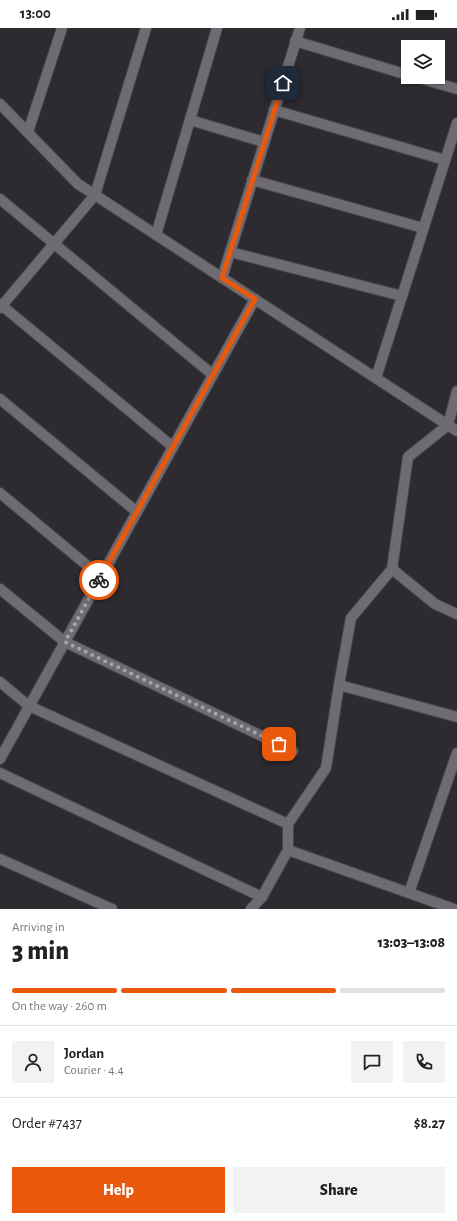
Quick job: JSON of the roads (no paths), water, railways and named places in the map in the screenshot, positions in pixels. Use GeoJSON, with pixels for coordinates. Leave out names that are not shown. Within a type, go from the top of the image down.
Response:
{"type":"FeatureCollection","features":[{"type":"Feature","properties":{"kind":"street"},"geometry":{"type":"LineString","coordinates":[[28,132],[62,28]]}},
{"type":"Feature","properties":{"kind":"street"},"geometry":{"type":"LineString","coordinates":[[146,28],[95,195],[1,306],[173,447]]}},
{"type":"Feature","properties":{"kind":"street"},"geometry":{"type":"LineString","coordinates":[[156,235],[217,28]]}},
{"type":"Feature","properties":{"kind":"street"},"geometry":{"type":"LineString","coordinates":[[222,278],[300,28]]}},
{"type":"Feature","properties":{"kind":"street"},"geometry":{"type":"LineString","coordinates":[[295,41],[401,73]]}},
{"type":"Feature","properties":{"kind":"street"},"geometry":{"type":"LineString","coordinates":[[440,84],[457,89]]}},
{"type":"Feature","properties":{"kind":"street"},"geometry":{"type":"LineString","coordinates":[[0,104],[78,184],[453,428]]}},
{"type":"Feature","properties":{"kind":"street"},"geometry":{"type":"LineString","coordinates":[[274,110],[445,160]]}},
{"type":"Feature","properties":{"kind":"street"},"geometry":{"type":"LineString","coordinates":[[190,120],[264,142]]}},
{"type":"Feature","properties":{"kind":"street"},"geometry":{"type":"LineString","coordinates":[[376,378],[457,123]]}},
{"type":"Feature","properties":{"kind":"street"},"geometry":{"type":"LineString","coordinates":[[252,180],[424,228]]}},
{"type":"Feature","properties":{"kind":"street"},"geometry":{"type":"LineString","coordinates":[[0,199],[213,375]]}},
{"type":"Feature","properties":{"kind":"street"},"geometry":{"type":"LineString","coordinates":[[230,252],[402,296]]}},
{"type":"Feature","properties":{"kind":"street"},"geometry":{"type":"LineString","coordinates":[[0,759],[255,299]]}},
{"type":"Feature","properties":{"kind":"street"},"geometry":{"type":"LineString","coordinates":[[453,428],[457,391]]}},
{"type":"Feature","properties":{"kind":"street"},"geometry":{"type":"LineString","coordinates":[[0,399],[137,512]]}},
{"type":"Feature","properties":{"kind":"street"},"geometry":{"type":"LineString","coordinates":[[251,909],[262,897],[288,850],[288,824],[326,768],[350,618],[392,569],[408,457],[453,428]]}},
{"type":"Feature","properties":{"kind":"street"},"geometry":{"type":"LineString","coordinates":[[0,494],[101,577]]}},
{"type":"Feature","properties":{"kind":"street"},"geometry":{"type":"LineString","coordinates":[[392,569],[435,604],[457,614]]}},
{"type":"Feature","properties":{"kind":"street"},"geometry":{"type":"LineString","coordinates":[[0,589],[65,642],[293,750]]}},
{"type":"Feature","properties":{"kind":"street"},"geometry":{"type":"LineString","coordinates":[[0,682],[29,706],[288,824]]}},
{"type":"Feature","properties":{"kind":"street"},"geometry":{"type":"LineString","coordinates":[[339,685],[457,717]]}},
{"type":"Feature","properties":{"kind":"street"},"geometry":{"type":"LineString","coordinates":[[409,893],[457,753]]}},
{"type":"Feature","properties":{"kind":"street"},"geometry":{"type":"LineString","coordinates":[[0,773],[262,897]]}},
{"type":"Feature","properties":{"kind":"street"},"geometry":{"type":"LineString","coordinates":[[288,850],[454,909]]}},
{"type":"Feature","properties":{"kind":"street"},"geometry":{"type":"LineString","coordinates":[[0,858],[112,909]]}}]}
